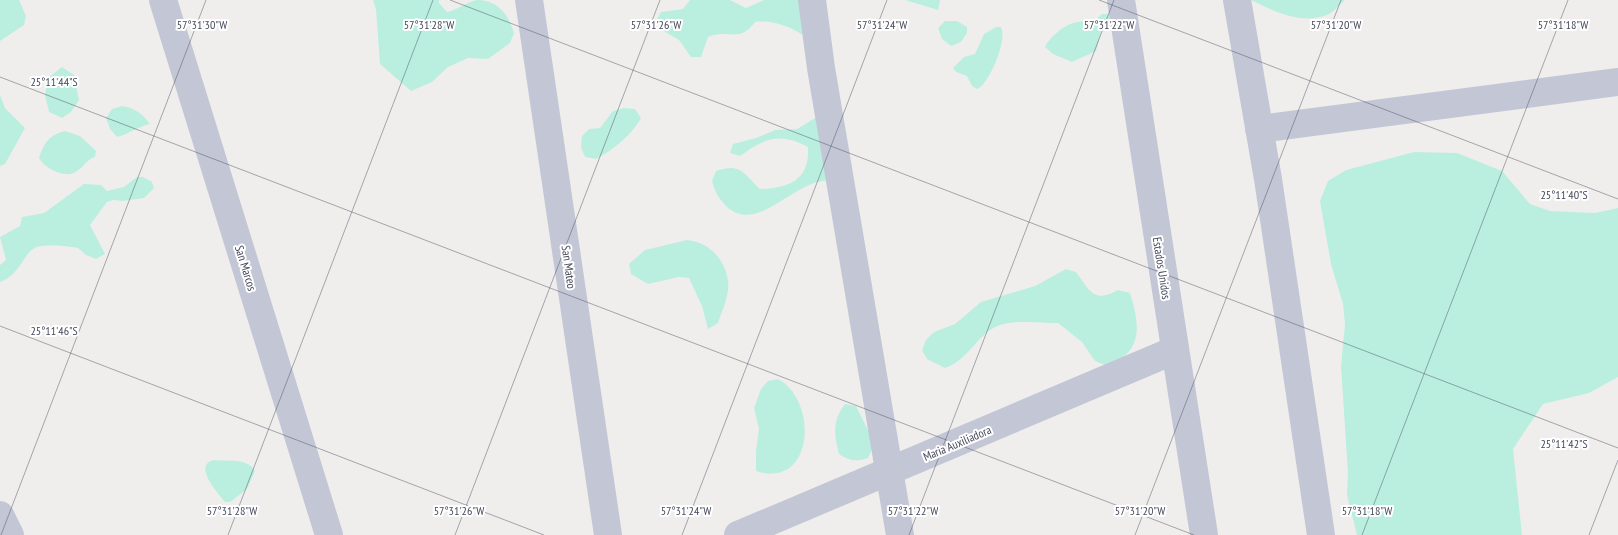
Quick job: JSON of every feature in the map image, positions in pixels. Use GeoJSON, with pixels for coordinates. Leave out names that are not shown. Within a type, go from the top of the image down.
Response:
{"type":"FeatureCollection","features":[{"type":"Feature","properties":{"kind":"street","name":"San Marcos"},"geometry":{"type":"LineString","coordinates":[[163,0],[329,535]]}},
{"type":"Feature","properties":{"kind":"street","name":"San Mateo"},"geometry":{"type":"LineString","coordinates":[[529,0],[608,535]]}},
{"type":"Feature","properties":{"kind":"street"},"geometry":{"type":"LineString","coordinates":[[812,0],[822,78],[891,471],[900,535]]}},
{"type":"Feature","properties":{"kind":"street","name":"Estados Unidos"},"geometry":{"type":"LineString","coordinates":[[1121,0],[1204,535]]}},
{"type":"Feature","properties":{"kind":"street"},"geometry":{"type":"LineString","coordinates":[[1237,0],[1259,129],[1321,535]]}},
{"type":"Feature","properties":{"kind":"street"},"geometry":{"type":"LineString","coordinates":[[1259,129],[1618,82]]}},
{"type":"Feature","properties":{"kind":"street","name":"Maria Auxiliadora"},"geometry":{"type":"LineString","coordinates":[[738,535],[1175,350]]}},
{"type":"Feature","properties":{"kind":"street"},"geometry":{"type":"LineString","coordinates":[[0,515],[10,535]]}},
{"type":"Feature","properties":{"kind":"green space"},"geometry":{"type":"Polygon","coordinates":[[[0,0],[19,0],[26,16],[24,25],[0,41],[0,0]]]}},
{"type":"Feature","properties":{"kind":"green space"},"geometry":{"type":"Polygon","coordinates":[[[373,0],[439,0],[439,3],[447,12],[473,1],[485,1],[502,10],[514,33],[510,43],[488,59],[468,58],[448,67],[432,82],[411,91],[380,64],[376,10],[373,0]]]}},
{"type":"Feature","properties":{"kind":"green space"},"geometry":{"type":"Polygon","coordinates":[[[690,0],[730,0],[746,8],[764,0],[800,0],[808,27],[802,35],[780,24],[755,22],[749,29],[739,34],[722,34],[708,37],[701,57],[691,57],[679,40],[662,30],[656,21],[661,12],[683,9],[690,0]]]}},
{"type":"Feature","properties":{"kind":"green space"},"geometry":{"type":"Polygon","coordinates":[[[905,0],[940,0],[940,1],[938,10],[905,0]]]}},
{"type":"Feature","properties":{"kind":"green space"},"geometry":{"type":"Polygon","coordinates":[[[1251,0],[1345,0],[1329,14],[1317,18],[1297,18],[1251,0]]]}},
{"type":"Feature","properties":{"kind":"green space"},"geometry":{"type":"Polygon","coordinates":[[[1102,14],[1108,14],[1111,19],[1101,32],[1096,51],[1072,62],[1053,54],[1045,47],[1053,36],[1065,27],[1073,23],[1092,20],[1102,14]]]}},
{"type":"Feature","properties":{"kind":"green space"},"geometry":{"type":"Polygon","coordinates":[[[945,21],[957,21],[967,27],[967,33],[961,42],[951,46],[942,39],[938,28],[945,21]]]}},
{"type":"Feature","properties":{"kind":"green space"},"geometry":{"type":"Polygon","coordinates":[[[996,27],[1001,27],[1002,33],[1000,51],[992,71],[982,86],[977,89],[972,86],[967,76],[956,72],[953,68],[964,57],[975,54],[984,34],[996,27]]]}},
{"type":"Feature","properties":{"kind":"green space"},"geometry":{"type":"Polygon","coordinates":[[[62,67],[74,75],[79,100],[71,112],[62,118],[49,112],[45,95],[48,78],[62,67]]]}},
{"type":"Feature","properties":{"kind":"green space"},"geometry":{"type":"Polygon","coordinates":[[[0,95],[5,108],[25,128],[5,164],[0,166],[0,95]]]}},
{"type":"Feature","properties":{"kind":"green space"},"geometry":{"type":"Polygon","coordinates":[[[122,106],[138,112],[150,124],[117,137],[110,129],[106,118],[112,109],[122,106]]]}},
{"type":"Feature","properties":{"kind":"green space"},"geometry":{"type":"Polygon","coordinates":[[[624,108],[635,109],[641,118],[633,130],[615,147],[596,159],[585,157],[581,147],[582,136],[589,129],[600,128],[613,111],[624,108]]]}},
{"type":"Feature","properties":{"kind":"green space"},"geometry":{"type":"Polygon","coordinates":[[[826,115],[834,181],[820,182],[806,187],[765,210],[752,214],[740,214],[724,204],[714,189],[712,181],[716,171],[731,168],[737,169],[746,174],[760,189],[780,187],[796,180],[801,175],[808,158],[808,147],[789,140],[773,139],[765,141],[740,156],[730,153],[733,144],[756,138],[775,130],[797,129],[815,118],[826,115]]]}},
{"type":"Feature","properties":{"kind":"green space"},"geometry":{"type":"Polygon","coordinates":[[[65,131],[80,136],[96,151],[95,157],[77,171],[67,174],[50,169],[39,158],[48,140],[65,131]]]}},
{"type":"Feature","properties":{"kind":"green space"},"geometry":{"type":"Polygon","coordinates":[[[1414,152],[1457,153],[1502,171],[1530,204],[1550,211],[1595,213],[1618,208],[1618,377],[1589,393],[1543,404],[1513,449],[1522,535],[1357,535],[1347,495],[1348,474],[1341,366],[1345,324],[1343,304],[1331,264],[1320,201],[1328,181],[1346,170],[1414,152]]]}},
{"type":"Feature","properties":{"kind":"green space"},"geometry":{"type":"Polygon","coordinates":[[[137,177],[143,177],[152,182],[154,188],[144,198],[107,202],[90,225],[105,254],[96,259],[86,255],[78,248],[52,245],[37,247],[28,254],[13,274],[0,282],[0,265],[6,260],[0,237],[20,226],[22,217],[44,213],[84,184],[101,185],[107,191],[124,187],[137,177]]]}},
{"type":"Feature","properties":{"kind":"green space"},"geometry":{"type":"Polygon","coordinates":[[[687,240],[702,244],[715,253],[720,259],[728,281],[728,291],[718,323],[708,329],[702,306],[689,278],[679,277],[648,284],[631,274],[629,264],[645,250],[687,240]]]}},
{"type":"Feature","properties":{"kind":"green space"},"geometry":{"type":"Polygon","coordinates":[[[1066,269],[1076,272],[1089,289],[1097,295],[1103,296],[1118,290],[1130,293],[1136,316],[1136,337],[1133,346],[1127,354],[1118,360],[1105,365],[1095,361],[1082,342],[1058,323],[1024,322],[995,327],[954,364],[945,368],[927,359],[922,350],[926,340],[934,332],[955,324],[981,302],[1035,286],[1066,269]]]}},
{"type":"Feature","properties":{"kind":"green space"},"geometry":{"type":"Polygon","coordinates":[[[778,379],[791,390],[800,405],[804,423],[804,440],[799,456],[790,468],[775,473],[756,471],[759,429],[754,408],[761,389],[768,381],[778,379]]]}},
{"type":"Feature","properties":{"kind":"green space"},"geometry":{"type":"Polygon","coordinates":[[[845,404],[856,406],[871,436],[873,447],[868,458],[853,460],[839,454],[835,428],[838,416],[845,404]]]}},
{"type":"Feature","properties":{"kind":"green space"},"geometry":{"type":"Polygon","coordinates":[[[214,460],[242,462],[252,467],[255,471],[247,489],[230,502],[225,502],[206,473],[205,467],[214,460]]]}}]}
